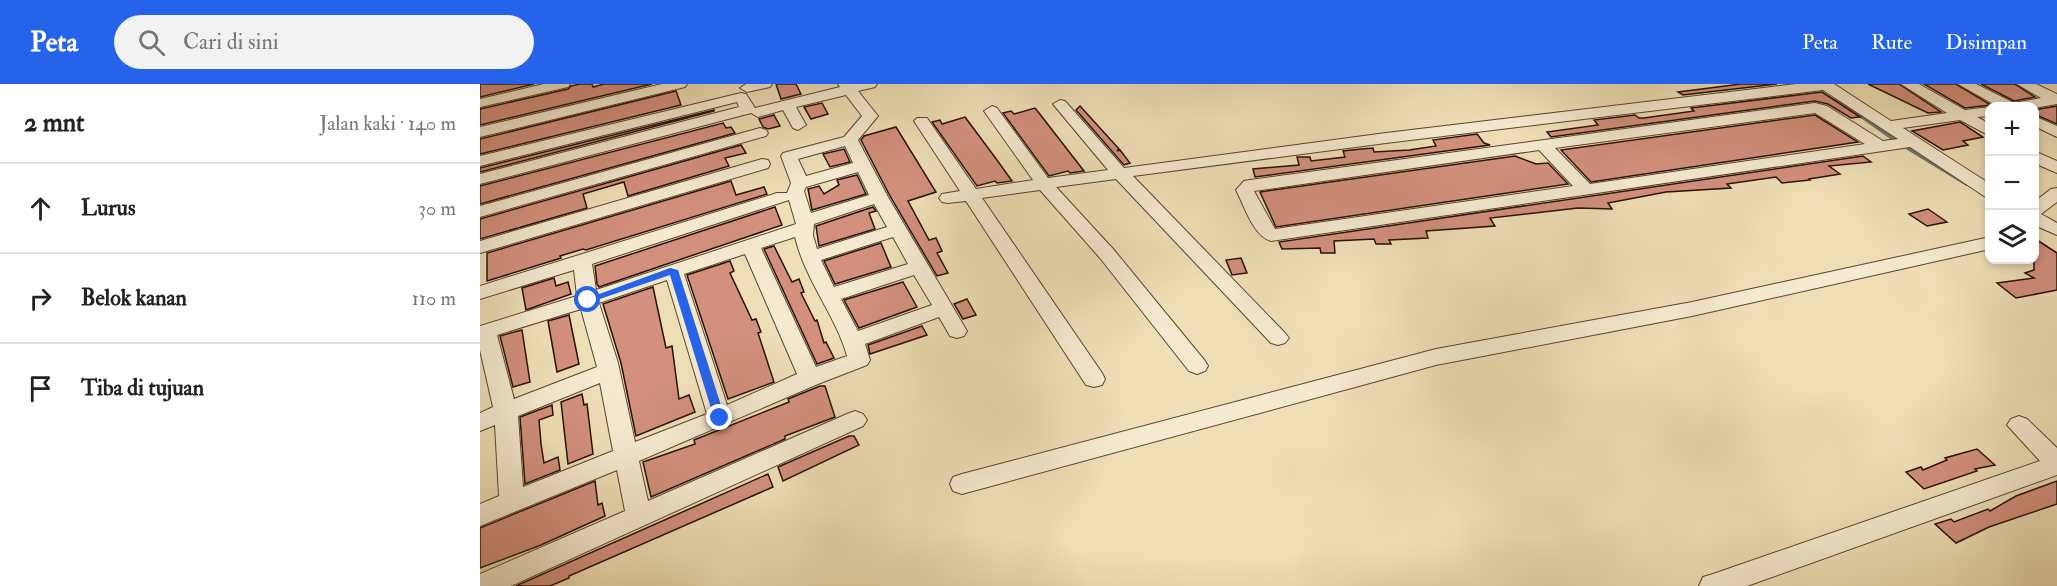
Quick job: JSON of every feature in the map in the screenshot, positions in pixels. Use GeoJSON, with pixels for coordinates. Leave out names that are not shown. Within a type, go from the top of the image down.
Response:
{"type":"FeatureCollection","features":[{"type":"Feature","properties":{"kind":"street"},"geometry":{"type":"LineString","coordinates":[[480,103],[563,84]]}},
{"type":"Feature","properties":{"kind":"street"},"geometry":{"type":"LineString","coordinates":[[480,132],[680,84]]}},
{"type":"Feature","properties":{"kind":"street"},"geometry":{"type":"LineString","coordinates":[[747,88],[765,84]]}},
{"type":"Feature","properties":{"kind":"street"},"geometry":{"type":"LineString","coordinates":[[758,112],[847,87],[870,84]]}},
{"type":"Feature","properties":{"kind":"street"},"geometry":{"type":"LineString","coordinates":[[948,198],[1119,171],[1388,136],[1825,84],[1985,189]]}},
{"type":"Feature","properties":{"kind":"street"},"geometry":{"type":"LineString","coordinates":[[1908,84],[1985,129]]}},
{"type":"Feature","properties":{"kind":"street"},"geometry":{"type":"LineString","coordinates":[[1965,84],[2000,102]]}},
{"type":"Feature","properties":{"kind":"street"},"geometry":{"type":"LineString","coordinates":[[2024,84],[2057,100]]}},
{"type":"Feature","properties":{"kind":"street"},"geometry":{"type":"LineString","coordinates":[[800,183],[789,156],[849,140],[870,116],[847,87]]}},
{"type":"Feature","properties":{"kind":"street"},"geometry":{"type":"LineString","coordinates":[[480,161],[741,97],[748,109],[480,179]]}},
{"type":"Feature","properties":{"kind":"street"},"geometry":{"type":"LineString","coordinates":[[2039,103],[2057,100]]}},
{"type":"Feature","properties":{"kind":"street"},"geometry":{"type":"LineString","coordinates":[[1060,104],[1119,171],[1278,338]]}},
{"type":"Feature","properties":{"kind":"street"},"geometry":{"type":"LineString","coordinates":[[788,105],[798,125]]}},
{"type":"Feature","properties":{"kind":"street"},"geometry":{"type":"LineString","coordinates":[[1879,146],[1822,109],[1815,108],[1250,185],[1245,190],[1271,235],[1912,142]]}},
{"type":"Feature","properties":{"kind":"street"},"geometry":{"type":"LineString","coordinates":[[992,111],[1043,183],[1107,254],[1197,366]]}},
{"type":"Feature","properties":{"kind":"street"},"geometry":{"type":"LineString","coordinates":[[1888,126],[1985,112]]}},
{"type":"Feature","properties":{"kind":"street"},"geometry":{"type":"LineString","coordinates":[[922,121],[1025,272],[1094,379]]}},
{"type":"Feature","properties":{"kind":"street"},"geometry":{"type":"LineString","coordinates":[[2039,123],[2057,132]]}},
{"type":"Feature","properties":{"kind":"street"},"geometry":{"type":"LineString","coordinates":[[480,212],[760,133]]}},
{"type":"Feature","properties":{"kind":"street"},"geometry":{"type":"LineString","coordinates":[[849,140],[861,166],[957,331]]}},
{"type":"Feature","properties":{"kind":"street"},"geometry":{"type":"LineString","coordinates":[[1543,145],[1586,189]]}},
{"type":"Feature","properties":{"kind":"street"},"geometry":{"type":"LineString","coordinates":[[2039,159],[2057,168]]}},
{"type":"Feature","properties":{"kind":"street"},"geometry":{"type":"LineString","coordinates":[[480,247],[762,164]]}},
{"type":"Feature","properties":{"kind":"street"},"geometry":{"type":"LineString","coordinates":[[480,515],[720,418],[810,378],[859,360],[810,257],[795,191],[800,183],[861,166]]}},
{"type":"Feature","properties":{"kind":"street"},"geometry":{"type":"LineString","coordinates":[[2035,210],[2057,193]]}},
{"type":"Feature","properties":{"kind":"street"},"geometry":{"type":"LineString","coordinates":[[480,292],[582,262],[783,197]]}},
{"type":"Feature","properties":{"kind":"street"},"geometry":{"type":"LineString","coordinates":[[512,502],[505,406],[483,332],[750,246],[879,197]]}},
{"type":"Feature","properties":{"kind":"street"},"geometry":{"type":"LineString","coordinates":[[2039,220],[2056,229]]}},
{"type":"Feature","properties":{"kind":"street"},"geometry":{"type":"LineString","coordinates":[[810,257],[898,229]]}},
{"type":"Feature","properties":{"kind":"street"},"geometry":{"type":"LineString","coordinates":[[2039,232],[2056,229]]}},
{"type":"Feature","properties":{"kind":"street"},"geometry":{"type":"LineString","coordinates":[[962,484],[1436,357],[1692,309],[1985,244]]}},
{"type":"Feature","properties":{"kind":"street"},"geometry":{"type":"LineString","coordinates":[[750,246],[810,378]]}},
{"type":"Feature","properties":{"kind":"street"},"geometry":{"type":"LineString","coordinates":[[582,262],[588,300],[608,367],[639,518]]}},
{"type":"Feature","properties":{"kind":"street"},"geometry":{"type":"LineString","coordinates":[[829,296],[921,266]]}},
{"type":"Feature","properties":{"kind":"street"},"geometry":{"type":"LineString","coordinates":[[673,270],[720,418]]}},
{"type":"Feature","properties":{"kind":"street"},"geometry":{"type":"LineString","coordinates":[[851,341],[943,308]]}},
{"type":"Feature","properties":{"kind":"street"},"geometry":{"type":"LineString","coordinates":[[480,422],[505,406],[608,367]]}},
{"type":"Feature","properties":{"kind":"street"},"geometry":{"type":"LineString","coordinates":[[480,408],[505,406]]}},
{"type":"Feature","properties":{"kind":"street"},"geometry":{"type":"LineString","coordinates":[[482,586],[855,420]]}},
{"type":"Feature","properties":{"kind":"street"},"geometry":{"type":"LineString","coordinates":[[1713,586],[2057,464],[2019,424]]}},
{"type":"Feature","properties":{"kind":"building"},"geometry":{"type":"Polygon","coordinates":[[[480,84],[534,84],[480,97],[480,84]]]}},
{"type":"Feature","properties":{"kind":"building"},"geometry":{"type":"Polygon","coordinates":[[[580,84],[592,84],[593,87],[604,84],[652,84],[480,125],[480,109],[568,89],[580,84]]]}},
{"type":"Feature","properties":{"kind":"building"},"geometry":{"type":"Polygon","coordinates":[[[776,84],[796,84],[801,94],[781,99],[776,84]]]}},
{"type":"Feature","properties":{"kind":"building"},"geometry":{"type":"Polygon","coordinates":[[[1741,84],[1777,84],[1683,95],[1678,92],[1741,84]]]}},
{"type":"Feature","properties":{"kind":"building"},"geometry":{"type":"Polygon","coordinates":[[[1868,84],[1899,84],[1941,112],[1928,113],[1868,84]]]}},
{"type":"Feature","properties":{"kind":"building"},"geometry":{"type":"Polygon","coordinates":[[[1924,84],[1956,84],[1986,102],[1985,106],[1965,108],[1924,84]]]}},
{"type":"Feature","properties":{"kind":"building"},"geometry":{"type":"Polygon","coordinates":[[[1981,84],[2015,84],[2035,97],[2014,101],[1981,84]]]}},
{"type":"Feature","properties":{"kind":"building"},"geometry":{"type":"Polygon","coordinates":[[[676,91],[681,105],[480,154],[480,139],[676,91]]]}},
{"type":"Feature","properties":{"kind":"building"},"geometry":{"type":"Polygon","coordinates":[[[1822,92],[1860,117],[1851,118],[1828,104],[1815,101],[1551,137],[1547,132],[1598,125],[1594,120],[1635,115],[1644,118],[1694,111],[1691,108],[1822,92]]]}},
{"type":"Feature","properties":{"kind":"building"},"geometry":{"type":"Polygon","coordinates":[[[822,103],[828,114],[811,119],[804,107],[822,103]]]}},
{"type":"Feature","properties":{"kind":"building"},"geometry":{"type":"Polygon","coordinates":[[[1080,106],[1119,149],[1117,151],[1120,150],[1130,163],[1124,165],[1076,110],[1080,106]]]}},
{"type":"Feature","properties":{"kind":"building"},"geometry":{"type":"Polygon","coordinates":[[[2057,106],[2057,124],[2039,116],[2039,109],[2057,106]]]}},
{"type":"Feature","properties":{"kind":"building"},"geometry":{"type":"Polygon","coordinates":[[[1035,108],[1084,171],[1070,173],[1068,171],[1049,176],[1003,113],[1011,111],[1014,114],[1035,108]]]}},
{"type":"Feature","properties":{"kind":"building"},"geometry":{"type":"Polygon","coordinates":[[[714,111],[480,172],[480,168],[714,111]]]}},
{"type":"Feature","properties":{"kind":"building"},"geometry":{"type":"Polygon","coordinates":[[[774,115],[780,126],[768,129],[763,127],[759,119],[774,115]]]}},
{"type":"Feature","properties":{"kind":"building"},"geometry":{"type":"Polygon","coordinates":[[[1815,115],[1858,142],[1591,182],[1561,150],[1815,115]]]}},
{"type":"Feature","properties":{"kind":"building"},"geometry":{"type":"Polygon","coordinates":[[[965,117],[1012,181],[997,183],[995,181],[977,186],[932,122],[940,120],[942,124],[965,117]]]}},
{"type":"Feature","properties":{"kind":"building"},"geometry":{"type":"Polygon","coordinates":[[[1960,122],[1983,137],[1963,141],[1968,145],[1943,150],[1912,131],[1960,122]]]}},
{"type":"Feature","properties":{"kind":"building"},"geometry":{"type":"Polygon","coordinates":[[[723,123],[726,128],[731,127],[735,133],[480,204],[480,186],[723,123]]]}},
{"type":"Feature","properties":{"kind":"building"},"geometry":{"type":"Polygon","coordinates":[[[896,127],[936,192],[908,201],[929,240],[936,238],[942,251],[937,253],[948,273],[937,276],[890,196],[861,140],[864,136],[896,127]]]}},
{"type":"Feature","properties":{"kind":"building"},"geometry":{"type":"Polygon","coordinates":[[[1477,134],[1484,143],[1490,145],[1255,177],[1253,169],[1299,165],[1297,157],[1310,157],[1311,161],[1345,157],[1343,151],[1373,148],[1374,152],[1436,146],[1433,140],[1477,134]]]}},
{"type":"Feature","properties":{"kind":"building"},"geometry":{"type":"Polygon","coordinates":[[[741,145],[746,153],[725,158],[729,166],[628,196],[624,182],[583,194],[587,208],[480,239],[480,219],[741,145]]]}},
{"type":"Feature","properties":{"kind":"building"},"geometry":{"type":"Polygon","coordinates":[[[844,149],[850,162],[830,167],[823,154],[844,149]]]}},
{"type":"Feature","properties":{"kind":"building"},"geometry":{"type":"Polygon","coordinates":[[[1515,156],[1536,164],[1548,163],[1568,184],[1276,227],[1260,192],[1515,156]]]}},
{"type":"Feature","properties":{"kind":"building"},"geometry":{"type":"Polygon","coordinates":[[[1863,156],[1871,162],[1829,166],[1840,174],[1810,180],[1782,183],[1776,177],[1727,184],[1731,188],[1666,192],[1608,203],[1612,209],[1578,208],[1490,218],[1495,226],[1426,231],[1428,238],[1389,240],[1391,244],[1376,244],[1374,239],[1334,241],[1335,253],[1321,253],[1320,248],[1282,249],[1279,242],[1863,156]]]}},
{"type":"Feature","properties":{"kind":"building"},"geometry":{"type":"Polygon","coordinates":[[[857,175],[866,194],[812,210],[808,189],[819,186],[824,194],[839,185],[837,180],[857,175]]]}},
{"type":"Feature","properties":{"kind":"building"},"geometry":{"type":"Polygon","coordinates":[[[731,181],[736,195],[764,187],[767,194],[560,256],[561,258],[487,281],[487,253],[731,181]]]}},
{"type":"Feature","properties":{"kind":"building"},"geometry":{"type":"Polygon","coordinates":[[[775,207],[782,225],[599,287],[597,284],[595,266],[775,207]]]}},
{"type":"Feature","properties":{"kind":"building"},"geometry":{"type":"Polygon","coordinates":[[[873,207],[876,211],[869,213],[875,229],[819,246],[816,226],[873,207]]]}},
{"type":"Feature","properties":{"kind":"building"},"geometry":{"type":"Polygon","coordinates":[[[1928,209],[1947,222],[1927,226],[1909,214],[1928,209]]]}},
{"type":"Feature","properties":{"kind":"building"},"geometry":{"type":"Polygon","coordinates":[[[2039,241],[2057,253],[2057,290],[2016,298],[1997,283],[2034,278],[2025,273],[2034,270],[2034,264],[2039,264],[2039,241]]]}},
{"type":"Feature","properties":{"kind":"building"},"geometry":{"type":"Polygon","coordinates":[[[881,243],[891,267],[835,284],[824,261],[881,243]]]}},
{"type":"Feature","properties":{"kind":"building"},"geometry":{"type":"Polygon","coordinates":[[[774,246],[792,282],[799,279],[804,292],[801,293],[815,321],[817,320],[824,343],[826,342],[834,358],[817,364],[764,249],[774,246]]]}},
{"type":"Feature","properties":{"kind":"building"},"geometry":{"type":"Polygon","coordinates":[[[1241,258],[1247,273],[1232,275],[1226,260],[1241,258]]]}},
{"type":"Feature","properties":{"kind":"building"},"geometry":{"type":"Polygon","coordinates":[[[730,261],[734,271],[730,273],[752,320],[756,319],[761,332],[758,333],[774,382],[728,399],[687,275],[730,261]]]}},
{"type":"Feature","properties":{"kind":"building"},"geometry":{"type":"Polygon","coordinates":[[[554,278],[556,286],[568,282],[571,294],[526,310],[522,288],[554,278]]]}},
{"type":"Feature","properties":{"kind":"building"},"geometry":{"type":"Polygon","coordinates":[[[903,282],[917,307],[859,328],[844,300],[903,282]]]}},
{"type":"Feature","properties":{"kind":"building"},"geometry":{"type":"Polygon","coordinates":[[[653,287],[666,348],[672,346],[679,399],[689,395],[695,412],[636,436],[621,363],[603,304],[653,287]]]}},
{"type":"Feature","properties":{"kind":"building"},"geometry":{"type":"Polygon","coordinates":[[[967,299],[976,315],[963,319],[954,304],[967,299]]]}},
{"type":"Feature","properties":{"kind":"building"},"geometry":{"type":"Polygon","coordinates":[[[569,315],[579,364],[557,372],[548,321],[569,315]]]}},
{"type":"Feature","properties":{"kind":"building"},"geometry":{"type":"Polygon","coordinates":[[[922,326],[927,335],[870,354],[868,345],[922,326]]]}},
{"type":"Feature","properties":{"kind":"building"},"geometry":{"type":"Polygon","coordinates":[[[522,330],[530,382],[513,387],[500,336],[522,330]]]}},
{"type":"Feature","properties":{"kind":"building"},"geometry":{"type":"Polygon","coordinates":[[[825,386],[835,417],[785,436],[785,439],[651,497],[643,462],[695,444],[694,440],[789,402],[788,399],[825,386]]]}},
{"type":"Feature","properties":{"kind":"building"},"geometry":{"type":"Polygon","coordinates":[[[582,394],[584,405],[587,404],[593,454],[568,464],[561,402],[582,394]]]}},
{"type":"Feature","properties":{"kind":"building"},"geometry":{"type":"Polygon","coordinates":[[[552,405],[553,415],[539,420],[541,444],[544,463],[558,457],[560,470],[525,484],[520,417],[552,405]]]}},
{"type":"Feature","properties":{"kind":"building"},"geometry":{"type":"Polygon","coordinates":[[[849,436],[854,436],[859,445],[783,481],[778,467],[849,436]]]}},
{"type":"Feature","properties":{"kind":"building"},"geometry":{"type":"Polygon","coordinates":[[[1977,449],[1995,465],[1975,469],[1977,471],[1924,489],[1906,472],[1921,467],[1923,470],[1947,460],[1945,458],[1977,449]]]}},
{"type":"Feature","properties":{"kind":"building"},"geometry":{"type":"Polygon","coordinates":[[[768,474],[773,487],[569,576],[569,578],[550,586],[516,586],[768,474]]]}},
{"type":"Feature","properties":{"kind":"building"},"geometry":{"type":"Polygon","coordinates":[[[595,481],[598,505],[602,503],[605,516],[541,545],[480,568],[480,528],[595,481]]]}},
{"type":"Feature","properties":{"kind":"building"},"geometry":{"type":"Polygon","coordinates":[[[2057,481],[2057,504],[1989,527],[1956,543],[1935,524],[1951,519],[1954,522],[1988,509],[1990,511],[2016,496],[2057,481]]]}},
{"type":"Feature","properties":{"kind":"waterway"},"geometry":{"type":"LineString","coordinates":[[1836,98],[1894,139]]}},
{"type":"Feature","properties":{"kind":"waterway"},"geometry":{"type":"LineString","coordinates":[[1908,148],[1967,184]]}},
{"type":"Feature","properties":{"kind":"route"},"geometry":{"type":"LineString","coordinates":[[588,300],[673,270],[720,418]]}}]}
